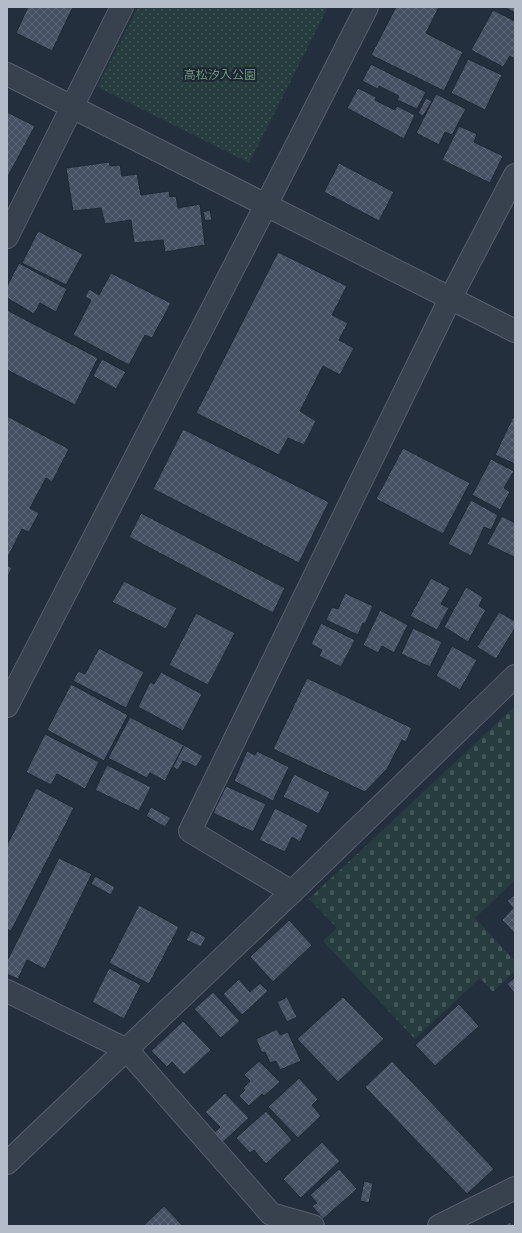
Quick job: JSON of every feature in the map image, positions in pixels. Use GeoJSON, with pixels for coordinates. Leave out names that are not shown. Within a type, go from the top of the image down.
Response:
{"type":"FeatureCollection","features":[{"type":"Feature","properties":{"kind":"street"},"geometry":{"type":"LineString","coordinates":[[7,237],[122,7]]}},
{"type":"Feature","properties":{"kind":"street"},"geometry":{"type":"LineString","coordinates":[[7,706],[367,7]]}},
{"type":"Feature","properties":{"kind":"street"},"geometry":{"type":"LineString","coordinates":[[7,74],[515,331]]}},
{"type":"Feature","properties":{"kind":"street"},"geometry":{"type":"LineString","coordinates":[[292,892],[190,831],[450,299],[515,175]]}},
{"type":"Feature","properties":{"kind":"street"},"geometry":{"type":"LineString","coordinates":[[7,1163],[292,892],[515,676]]}},
{"type":"Feature","properties":{"kind":"street"},"geometry":{"type":"LineString","coordinates":[[7,991],[127,1050],[271,1214],[313,1226]]}},
{"type":"Feature","properties":{"kind":"street"},"geometry":{"type":"LineString","coordinates":[[439,1226],[515,1188]]}},
{"type":"Feature","properties":{"kind":"green space","name":"高松汐入公園"},"geometry":{"type":"Polygon","coordinates":[[[138,7],[328,7],[249,163],[97,87],[138,7]]]}},
{"type":"Feature","properties":{"kind":"green space"},"geometry":{"type":"Polygon","coordinates":[[[515,706],[515,880],[475,918],[515,961],[515,971],[493,992],[480,978],[415,1039],[323,941],[337,928],[309,899],[515,706]]]}},
{"type":"Feature","properties":{"kind":"building"},"geometry":{"type":"Polygon","coordinates":[[[28,7],[73,7],[52,51],[16,33],[28,7]]]}},
{"type":"Feature","properties":{"kind":"building"},"geometry":{"type":"Polygon","coordinates":[[[396,7],[439,7],[426,33],[463,52],[444,91],[371,55],[396,7]]]}},
{"type":"Feature","properties":{"kind":"building"},"geometry":{"type":"Polygon","coordinates":[[[504,7],[515,7],[515,13],[504,7]]]}},
{"type":"Feature","properties":{"kind":"building"},"geometry":{"type":"Polygon","coordinates":[[[493,10],[515,21],[515,59],[510,56],[503,67],[471,50],[493,10]]]}},
{"type":"Feature","properties":{"kind":"building"},"geometry":{"type":"Polygon","coordinates":[[[468,59],[502,75],[485,110],[451,93],[468,59]]]}},
{"type":"Feature","properties":{"kind":"building"},"geometry":{"type":"Polygon","coordinates":[[[371,64],[426,92],[417,109],[397,100],[399,96],[379,86],[378,89],[362,81],[371,64]]]}},
{"type":"Feature","properties":{"kind":"building"},"geometry":{"type":"Polygon","coordinates":[[[358,88],[376,97],[375,100],[395,110],[397,106],[415,115],[404,139],[347,108],[358,88]]]}},
{"type":"Feature","properties":{"kind":"building"},"geometry":{"type":"Polygon","coordinates":[[[436,94],[466,109],[452,135],[445,132],[439,145],[416,133],[436,94]]]}},
{"type":"Feature","properties":{"kind":"building"},"geometry":{"type":"Polygon","coordinates":[[[426,98],[432,101],[423,116],[418,113],[426,98]]]}},
{"type":"Feature","properties":{"kind":"building"},"geometry":{"type":"Polygon","coordinates":[[[7,112],[35,126],[7,178],[7,112]]]}},
{"type":"Feature","properties":{"kind":"building"},"geometry":{"type":"Polygon","coordinates":[[[459,126],[477,134],[474,142],[503,156],[490,183],[442,160],[459,126]]]}},
{"type":"Feature","properties":{"kind":"building"},"geometry":{"type":"Polygon","coordinates":[[[109,162],[110,166],[120,165],[122,176],[137,174],[141,195],[169,191],[170,197],[176,196],[178,208],[200,204],[205,245],[165,252],[163,240],[134,243],[131,220],[105,224],[101,208],[73,211],[66,168],[109,162]]]}},
{"type":"Feature","properties":{"kind":"building"},"geometry":{"type":"Polygon","coordinates":[[[339,163],[394,192],[379,221],[324,192],[339,163]]]}},
{"type":"Feature","properties":{"kind":"building"},"geometry":{"type":"Polygon","coordinates":[[[210,210],[212,220],[205,221],[203,212],[210,210]]]}},
{"type":"Feature","properties":{"kind":"building"},"geometry":{"type":"Polygon","coordinates":[[[38,231],[83,254],[66,285],[22,263],[38,231]]]}},
{"type":"Feature","properties":{"kind":"building"},"geometry":{"type":"Polygon","coordinates":[[[278,252],[347,286],[332,315],[348,323],[339,340],[354,348],[340,375],[323,366],[300,411],[316,421],[304,445],[288,438],[279,455],[196,413],[278,252]]]}},
{"type":"Feature","properties":{"kind":"building"},"geometry":{"type":"Polygon","coordinates":[[[19,263],[67,289],[56,312],[40,303],[34,314],[7,298],[7,286],[19,263]]]}},
{"type":"Feature","properties":{"kind":"building"},"geometry":{"type":"Polygon","coordinates":[[[111,273],[171,303],[152,338],[145,335],[129,365],[73,335],[91,300],[85,297],[89,289],[99,295],[111,273]]]}},
{"type":"Feature","properties":{"kind":"building"},"geometry":{"type":"Polygon","coordinates":[[[7,310],[98,358],[75,405],[7,370],[7,310]]]}},
{"type":"Feature","properties":{"kind":"building"},"geometry":{"type":"Polygon","coordinates":[[[102,359],[126,372],[116,389],[93,376],[102,359]]]}},
{"type":"Feature","properties":{"kind":"building"},"geometry":{"type":"Polygon","coordinates":[[[7,416],[69,449],[52,482],[46,478],[30,508],[39,513],[29,532],[22,529],[7,559],[7,416]]]}},
{"type":"Feature","properties":{"kind":"building"},"geometry":{"type":"Polygon","coordinates":[[[513,417],[515,419],[515,464],[495,455],[513,417]]]}},
{"type":"Feature","properties":{"kind":"building"},"geometry":{"type":"Polygon","coordinates":[[[183,429],[329,502],[299,563],[153,489],[183,429]]]}},
{"type":"Feature","properties":{"kind":"building"},"geometry":{"type":"Polygon","coordinates":[[[403,448],[470,483],[443,534],[376,499],[403,448]]]}},
{"type":"Feature","properties":{"kind":"building"},"geometry":{"type":"Polygon","coordinates":[[[491,459],[514,471],[504,488],[510,492],[500,510],[472,495],[491,459]]]}},
{"type":"Feature","properties":{"kind":"building"},"geometry":{"type":"Polygon","coordinates":[[[471,500],[498,515],[491,530],[484,527],[471,556],[448,544],[471,500]]]}},
{"type":"Feature","properties":{"kind":"building"},"geometry":{"type":"Polygon","coordinates":[[[141,513],[285,588],[273,613],[129,537],[141,513]]]}},
{"type":"Feature","properties":{"kind":"building"},"geometry":{"type":"Polygon","coordinates":[[[502,516],[515,523],[514,557],[487,544],[502,516]]]}},
{"type":"Feature","properties":{"kind":"building"},"geometry":{"type":"Polygon","coordinates":[[[7,565],[12,568],[7,578],[7,565]]]}},
{"type":"Feature","properties":{"kind":"building"},"geometry":{"type":"Polygon","coordinates":[[[431,578],[450,588],[441,604],[449,608],[437,630],[410,616],[431,578]]]}},
{"type":"Feature","properties":{"kind":"building"},"geometry":{"type":"Polygon","coordinates":[[[124,581],[177,608],[166,629],[112,602],[124,581]]]}},
{"type":"Feature","properties":{"kind":"building"},"geometry":{"type":"Polygon","coordinates":[[[466,587],[483,597],[479,606],[486,610],[468,642],[444,627],[466,587]]]}},
{"type":"Feature","properties":{"kind":"building"},"geometry":{"type":"Polygon","coordinates":[[[345,593],[373,606],[358,635],[326,620],[332,607],[338,609],[345,593]]]}},
{"type":"Feature","properties":{"kind":"building"},"geometry":{"type":"Polygon","coordinates":[[[380,610],[408,625],[394,653],[382,646],[378,653],[363,645],[380,610]]]}},
{"type":"Feature","properties":{"kind":"building"},"geometry":{"type":"Polygon","coordinates":[[[499,612],[515,621],[515,628],[496,659],[477,647],[499,612]]]}},
{"type":"Feature","properties":{"kind":"building"},"geometry":{"type":"Polygon","coordinates":[[[196,613],[235,633],[208,685],[169,665],[196,613]]]}},
{"type":"Feature","properties":{"kind":"building"},"geometry":{"type":"Polygon","coordinates":[[[321,623],[355,640],[341,667],[319,656],[322,650],[311,644],[321,623]]]}},
{"type":"Feature","properties":{"kind":"building"},"geometry":{"type":"Polygon","coordinates":[[[413,628],[442,642],[430,667],[401,654],[413,628]]]}},
{"type":"Feature","properties":{"kind":"building"},"geometry":{"type":"Polygon","coordinates":[[[452,646],[477,660],[460,690],[436,676],[452,646]]]}},
{"type":"Feature","properties":{"kind":"building"},"geometry":{"type":"Polygon","coordinates":[[[99,648],[144,672],[126,708],[73,681],[78,671],[85,674],[99,648]]]}},
{"type":"Feature","properties":{"kind":"building"},"geometry":{"type":"Polygon","coordinates":[[[161,672],[202,694],[183,731],[138,707],[150,682],[154,684],[161,672]]]}},
{"type":"Feature","properties":{"kind":"building"},"geometry":{"type":"Polygon","coordinates":[[[307,678],[412,728],[406,742],[402,740],[387,769],[365,792],[273,749],[307,678]]]}},
{"type":"Feature","properties":{"kind":"building"},"geometry":{"type":"Polygon","coordinates":[[[71,684],[128,715],[104,761],[47,730],[71,684]]]}},
{"type":"Feature","properties":{"kind":"building"},"geometry":{"type":"Polygon","coordinates":[[[130,717],[184,745],[165,781],[150,773],[147,778],[108,758],[130,717]]]}},
{"type":"Feature","properties":{"kind":"building"},"geometry":{"type":"Polygon","coordinates":[[[45,734],[99,762],[85,789],[57,774],[51,785],[26,772],[45,734]]]}},
{"type":"Feature","properties":{"kind":"building"},"geometry":{"type":"Polygon","coordinates":[[[184,745],[203,756],[196,767],[183,761],[178,770],[173,767],[184,745]]]}},
{"type":"Feature","properties":{"kind":"building"},"geometry":{"type":"Polygon","coordinates":[[[247,751],[255,755],[257,751],[289,767],[273,801],[234,781],[247,751]]]}},
{"type":"Feature","properties":{"kind":"building"},"geometry":{"type":"Polygon","coordinates":[[[107,765],[151,787],[139,811],[95,790],[107,765]]]}},
{"type":"Feature","properties":{"kind":"building"},"geometry":{"type":"Polygon","coordinates":[[[294,774],[330,792],[319,814],[283,797],[294,774]]]}},
{"type":"Feature","properties":{"kind":"building"},"geometry":{"type":"Polygon","coordinates":[[[226,786],[266,804],[253,832],[213,813],[226,786]]]}},
{"type":"Feature","properties":{"kind":"building"},"geometry":{"type":"Polygon","coordinates":[[[36,788],[74,808],[11,931],[7,929],[7,845],[36,788]]]}},
{"type":"Feature","properties":{"kind":"building"},"geometry":{"type":"Polygon","coordinates":[[[151,807],[171,818],[165,827],[146,816],[151,807]]]}},
{"type":"Feature","properties":{"kind":"building"},"geometry":{"type":"Polygon","coordinates":[[[275,808],[308,825],[300,842],[292,837],[285,852],[259,840],[275,808]]]}},
{"type":"Feature","properties":{"kind":"building"},"geometry":{"type":"Polygon","coordinates":[[[59,858],[92,874],[45,969],[27,960],[18,979],[7,974],[7,961],[59,858]]]}},
{"type":"Feature","properties":{"kind":"building"},"geometry":{"type":"Polygon","coordinates":[[[95,876],[115,887],[111,895],[91,884],[95,876]]]}},
{"type":"Feature","properties":{"kind":"building"},"geometry":{"type":"Polygon","coordinates":[[[515,894],[515,934],[502,920],[513,908],[507,901],[515,894]]]}},
{"type":"Feature","properties":{"kind":"building"},"geometry":{"type":"Polygon","coordinates":[[[139,905],[179,927],[149,984],[109,963],[139,905]]]}},
{"type":"Feature","properties":{"kind":"building"},"geometry":{"type":"Polygon","coordinates":[[[289,920],[312,945],[273,982],[250,957],[289,920]]]}},
{"type":"Feature","properties":{"kind":"building"},"geometry":{"type":"Polygon","coordinates":[[[191,930],[206,937],[201,947],[186,940],[191,930]]]}},
{"type":"Feature","properties":{"kind":"building"},"geometry":{"type":"Polygon","coordinates":[[[109,968],[141,985],[124,1019],[92,1002],[109,968]]]}},
{"type":"Feature","properties":{"kind":"building"},"geometry":{"type":"Polygon","coordinates":[[[515,977],[515,994],[507,984],[515,977]]]}},
{"type":"Feature","properties":{"kind":"building"},"geometry":{"type":"Polygon","coordinates":[[[239,979],[250,992],[260,983],[268,991],[242,1015],[223,994],[239,979]]]}},
{"type":"Feature","properties":{"kind":"building"},"geometry":{"type":"Polygon","coordinates":[[[213,992],[240,1021],[221,1038],[194,1009],[213,992]]]}},
{"type":"Feature","properties":{"kind":"building"},"geometry":{"type":"Polygon","coordinates":[[[287,997],[297,1017],[287,1022],[277,1002],[287,997]]]}},
{"type":"Feature","properties":{"kind":"building"},"geometry":{"type":"Polygon","coordinates":[[[343,997],[384,1039],[338,1082],[297,1039],[343,997]]]}},
{"type":"Feature","properties":{"kind":"building"},"geometry":{"type":"Polygon","coordinates":[[[459,1004],[479,1026],[435,1066],[415,1045],[459,1004]]]}},
{"type":"Feature","properties":{"kind":"building"},"geometry":{"type":"Polygon","coordinates":[[[183,1021],[211,1050],[184,1075],[172,1062],[167,1067],[151,1051],[183,1021]]]}},
{"type":"Feature","properties":{"kind":"building"},"geometry":{"type":"Polygon","coordinates":[[[277,1029],[280,1035],[288,1032],[301,1061],[280,1070],[276,1061],[270,1063],[265,1052],[262,1053],[256,1039],[277,1029]]]}},
{"type":"Feature","properties":{"kind":"building"},"geometry":{"type":"Polygon","coordinates":[[[259,1061],[280,1082],[264,1096],[262,1094],[249,1106],[239,1096],[245,1090],[243,1088],[250,1081],[244,1075],[259,1061]]]}},
{"type":"Feature","properties":{"kind":"building"},"geometry":{"type":"Polygon","coordinates":[[[392,1061],[494,1169],[467,1194],[365,1087],[392,1061]]]}},
{"type":"Feature","properties":{"kind":"building"},"geometry":{"type":"Polygon","coordinates":[[[299,1078],[318,1099],[312,1105],[321,1116],[298,1138],[268,1107],[299,1078]]]}},
{"type":"Feature","properties":{"kind":"building"},"geometry":{"type":"Polygon","coordinates":[[[225,1093],[249,1118],[222,1143],[213,1134],[220,1127],[205,1112],[225,1093]]]}},
{"type":"Feature","properties":{"kind":"building"},"geometry":{"type":"Polygon","coordinates":[[[266,1111],[292,1140],[266,1164],[254,1150],[250,1153],[236,1138],[266,1111]]]}},
{"type":"Feature","properties":{"kind":"building"},"geometry":{"type":"Polygon","coordinates":[[[322,1142],[340,1161],[301,1198],[283,1179],[322,1142]]]}},
{"type":"Feature","properties":{"kind":"building"},"geometry":{"type":"Polygon","coordinates":[[[339,1169],[357,1189],[323,1219],[312,1206],[317,1203],[310,1195],[339,1169]]]}},
{"type":"Feature","properties":{"kind":"building"},"geometry":{"type":"Polygon","coordinates":[[[364,1181],[373,1183],[369,1203],[360,1201],[364,1181]]]}},
{"type":"Feature","properties":{"kind":"building"},"geometry":{"type":"Polygon","coordinates":[[[164,1206],[183,1226],[143,1226],[164,1206]]]}},
{"type":"Feature","properties":{"kind":"building"},"geometry":{"type":"Polygon","coordinates":[[[510,1222],[513,1226],[504,1226],[510,1222]]]}}]}
